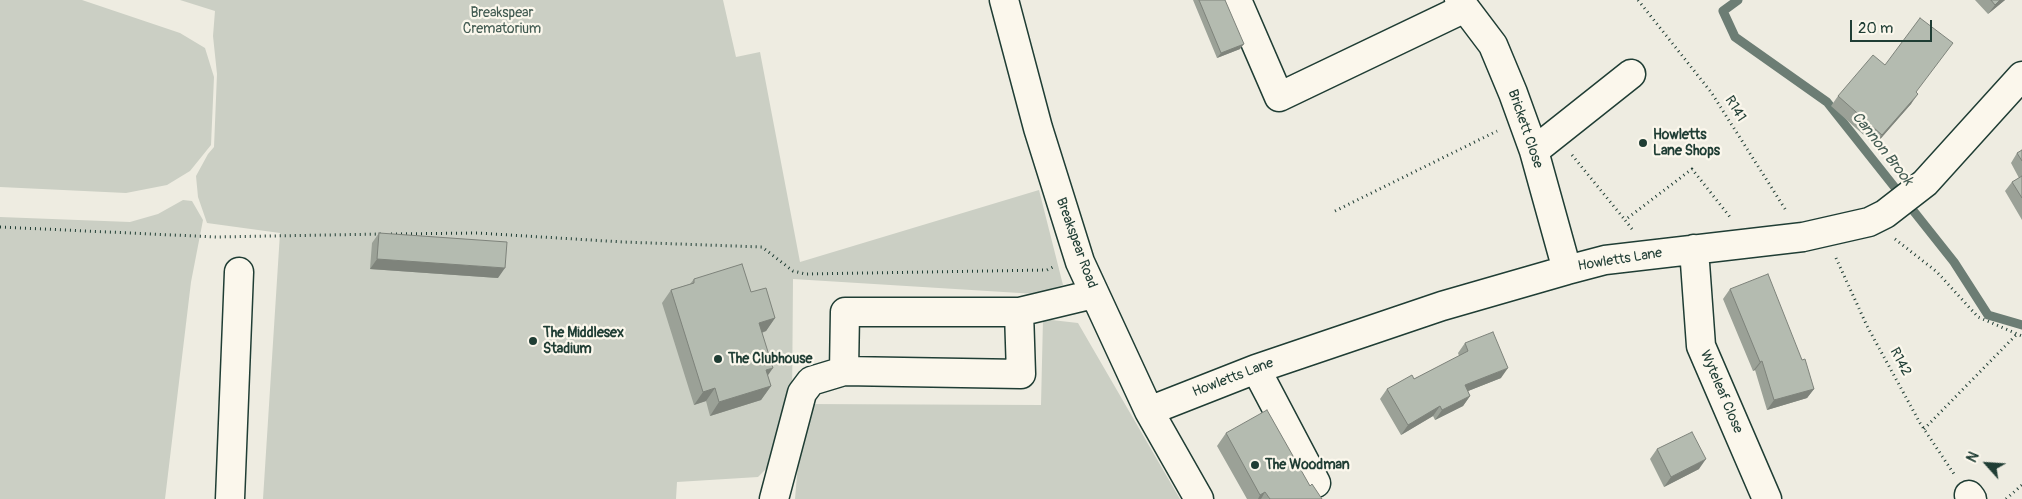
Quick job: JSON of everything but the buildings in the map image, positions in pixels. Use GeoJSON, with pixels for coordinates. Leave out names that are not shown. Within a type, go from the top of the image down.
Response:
{"type":"FeatureCollection","features":[{"type":"Feature","properties":{"kind":"street","name":"Breakspear Road"},"geometry":{"type":"LineString","coordinates":[[1004,0],[1038,128],[1080,262],[1149,411],[1199,499]]}},
{"type":"Feature","properties":{"kind":"street"},"geometry":{"type":"LineString","coordinates":[[1237,0],[1280,97],[1462,4]]}},
{"type":"Feature","properties":{"kind":"street","name":"Brickett Close"},"geometry":{"type":"LineString","coordinates":[[1462,4],[1493,45],[1522,119],[1544,143],[1567,270]]}},
{"type":"Feature","properties":{"kind":"street"},"geometry":{"type":"LineString","coordinates":[[1544,143],[1631,74]]}},
{"type":"Feature","properties":{"kind":"street","name":"Howletts Lane"},"geometry":{"type":"LineString","coordinates":[[1149,411],[1256,369],[1442,306],[1567,270],[1605,260],[1814,235],[1879,216],[1919,188],[2022,76]]}},
{"type":"Feature","properties":{"kind":"street","name":"Wyteleaf Close"},"geometry":{"type":"LineString","coordinates":[[1694,249],[1701,346],[1763,498]]}},
{"type":"Feature","properties":{"kind":"street"},"geometry":{"type":"LineString","coordinates":[[230,499],[239,272]]}},
{"type":"Feature","properties":{"kind":"street"},"geometry":{"type":"LineString","coordinates":[[844,371],[845,312],[1020,312],[1094,294]]}},
{"type":"Feature","properties":{"kind":"street"},"geometry":{"type":"LineString","coordinates":[[774,499],[802,394],[811,381],[844,371],[1021,374],[1020,312]]}},
{"type":"Feature","properties":{"kind":"street"},"geometry":{"type":"LineString","coordinates":[[1256,369],[1316,483]]}},
{"type":"Feature","properties":{"kind":"path","name":"R141"},"geometry":{"type":"LineString","coordinates":[[1638,0],[1711,92],[1814,235]]}},
{"type":"Feature","properties":{"kind":"path"},"geometry":{"type":"LineString","coordinates":[[1335,211],[1522,119]]}},
{"type":"Feature","properties":{"kind":"path"},"geometry":{"type":"LineString","coordinates":[[1544,143],[1625,220],[1652,255]]}},
{"type":"Feature","properties":{"kind":"path"},"geometry":{"type":"LineString","coordinates":[[1625,220],[1692,169],[1750,243]]}},
{"type":"Feature","properties":{"kind":"path"},"geometry":{"type":"LineString","coordinates":[[1879,216],[1905,246],[1937,272],[1978,317],[2022,336]]}},
{"type":"Feature","properties":{"kind":"path"},"geometry":{"type":"LineString","coordinates":[[0,227],[216,237],[477,233],[623,242],[762,247],[793,271],[805,274],[1047,270],[1056,265],[1080,262]]}},
{"type":"Feature","properties":{"kind":"path","name":"R142"},"geometry":{"type":"LineString","coordinates":[[1814,235],[1924,429],[1970,497]]}},
{"type":"Feature","properties":{"kind":"path"},"geometry":{"type":"LineString","coordinates":[[1924,429],[2017,334]]}},
{"type":"Feature","properties":{"kind":"path"},"geometry":{"type":"LineString","coordinates":[[2006,499],[2022,485]]}},
{"type":"Feature","properties":{"kind":"green space"},"geometry":{"type":"Polygon","coordinates":[[[0,0],[82,0],[180,33],[205,48],[214,77],[211,145],[190,171],[167,185],[126,193],[0,187],[0,0]]]}},
{"type":"Feature","properties":{"kind":"green space","name":"Breakspear Crematorium"},"geometry":{"type":"Polygon","coordinates":[[[180,0],[723,0],[736,57],[760,52],[800,262],[1039,190],[1063,285],[1036,294],[793,279],[792,404],[781,454],[758,477],[677,482],[676,499],[263,499],[280,233],[207,223],[198,197],[196,176],[214,147],[217,74],[213,36],[215,11],[180,0]]]}},
{"type":"Feature","properties":{"kind":"green space"},"geometry":{"type":"Polygon","coordinates":[[[183,200],[192,201],[203,220],[191,282],[165,499],[0,499],[0,217],[130,222],[158,214],[183,200]]]}},
{"type":"Feature","properties":{"kind":"green space"},"geometry":{"type":"Polygon","coordinates":[[[1043,319],[1078,323],[1180,499],[795,499],[803,404],[1041,405],[1043,319]]]}},
{"type":"Feature","properties":{"kind":"waterway","name":"Cannon Brook"},"geometry":{"type":"LineString","coordinates":[[1738,0],[1723,11],[1735,37],[1827,102],[1954,262],[1988,315],[2022,325]]}},
{"type":"Feature","properties":{"kind":"place","name":"Howletts Lane Shops"},"geometry":{"type":"Point","coordinates":[1643,143]}},
{"type":"Feature","properties":{"kind":"place","name":"The Middlesex Stadium"},"geometry":{"type":"Point","coordinates":[533,341]}},
{"type":"Feature","properties":{"kind":"place","name":"The Clubhouse"},"geometry":{"type":"Point","coordinates":[718,359]}},
{"type":"Feature","properties":{"kind":"place","name":"The Woodman"},"geometry":{"type":"Point","coordinates":[1255,465]}}]}
